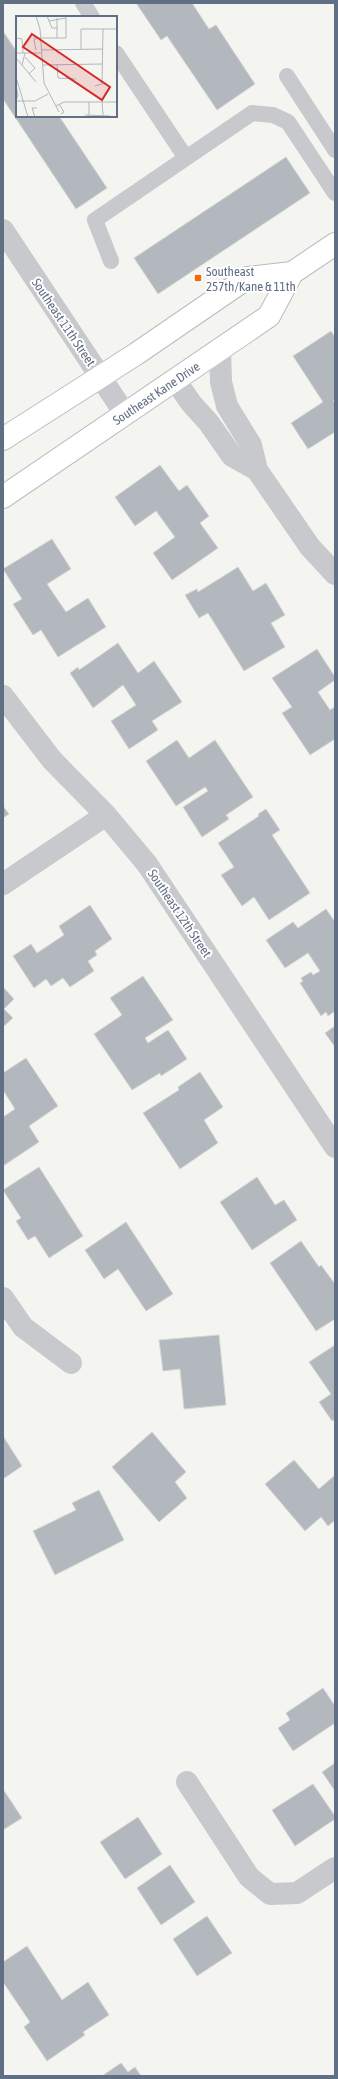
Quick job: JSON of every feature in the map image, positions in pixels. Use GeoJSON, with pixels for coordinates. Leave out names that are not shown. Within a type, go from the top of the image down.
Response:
{"type":"FeatureCollection","features":[{"type":"Feature","properties":{"kind":"main road","name":"Southeast Kane Drive"},"geometry":{"type":"LineString","coordinates":[[3,439],[100,377],[247,278],[292,273],[335,244]]}},
{"type":"Feature","properties":{"kind":"main road","name":"Southeast Kane Drive"},"geometry":{"type":"LineString","coordinates":[[3,497],[269,316],[292,273]]}},
{"type":"Feature","properties":{"kind":"street","name":"Southeast 11th Street"},"geometry":{"type":"LineString","coordinates":[[3,230],[125,414]]}},
{"type":"Feature","properties":{"kind":"street"},"geometry":{"type":"LineString","coordinates":[[220,349],[221,382],[227,406],[251,445],[256,470],[310,547],[335,574]]}},
{"type":"Feature","properties":{"kind":"street"},"geometry":{"type":"LineString","coordinates":[[175,380],[191,403],[209,423],[232,456],[256,470]]}},
{"type":"Feature","properties":{"kind":"street","name":"Southeast 12th Street"},"geometry":{"type":"LineString","coordinates":[[3,696],[52,760],[106,815],[147,864],[335,1147]]}},
{"type":"Feature","properties":{"kind":"street"},"geometry":{"type":"LineString","coordinates":[[3,884],[106,815]]}},
{"type":"Feature","properties":{"kind":"street"},"geometry":{"type":"LineString","coordinates":[[3,1298],[23,1327],[71,1363]]}},
{"type":"Feature","properties":{"kind":"street"},"geometry":{"type":"LineString","coordinates":[[187,1782],[249,1877],[270,1894],[297,1893],[335,1868]]}},
{"type":"Feature","properties":{"kind":"lane"},"geometry":{"type":"LineString","coordinates":[[83,3],[91,16]]}},
{"type":"Feature","properties":{"kind":"lane"},"geometry":{"type":"LineString","coordinates":[[117,54],[186,158]]}},
{"type":"Feature","properties":{"kind":"lane"},"geometry":{"type":"LineString","coordinates":[[287,76],[335,150]]}},
{"type":"Feature","properties":{"kind":"lane"},"geometry":{"type":"LineString","coordinates":[[111,261],[95,220],[252,113],[273,115],[288,122],[335,193]]}},
{"type":"Feature","properties":{"kind":"building"},"geometry":{"type":"Polygon","coordinates":[[[136,3],[192,3],[209,29],[216,25],[255,84],[217,110],[167,36],[161,40],[136,3]]]}},
{"type":"Feature","properties":{"kind":"building"},"geometry":{"type":"Polygon","coordinates":[[[3,31],[16,50],[16,117],[60,117],[107,188],[76,209],[3,99],[3,31]]]}},
{"type":"Feature","properties":{"kind":"building"},"geometry":{"type":"Polygon","coordinates":[[[286,157],[310,193],[158,294],[134,258],[286,157]]]}},
{"type":"Feature","properties":{"kind":"building"},"geometry":{"type":"Polygon","coordinates":[[[331,331],[335,337],[335,400],[333,401],[335,403],[335,432],[308,449],[291,423],[323,402],[293,356],[331,331]]]}},
{"type":"Feature","properties":{"kind":"building"},"geometry":{"type":"Polygon","coordinates":[[[160,465],[179,491],[187,485],[209,516],[200,523],[218,548],[172,580],[153,553],[175,537],[156,511],[135,526],[115,497],[160,465]]]}},
{"type":"Feature","properties":{"kind":"building"},"geometry":{"type":"Polygon","coordinates":[[[52,539],[71,569],[47,584],[66,612],[88,598],[106,627],[58,657],[41,630],[33,635],[13,604],[22,599],[3,569],[52,539]]]}},
{"type":"Feature","properties":{"kind":"building"},"geometry":{"type":"Polygon","coordinates":[[[238,567],[253,591],[266,583],[285,615],[271,623],[285,647],[244,671],[208,613],[199,618],[185,595],[197,589],[198,592],[238,567]]]}},
{"type":"Feature","properties":{"kind":"building"},"geometry":{"type":"Polygon","coordinates":[[[118,643],[138,673],[154,661],[182,702],[152,721],[158,730],[129,749],[111,721],[136,705],[123,685],[93,708],[70,673],[78,667],[79,670],[118,643]]]}},
{"type":"Feature","properties":{"kind":"building"},"geometry":{"type":"Polygon","coordinates":[[[317,649],[335,677],[335,680],[318,692],[330,710],[335,707],[335,739],[310,755],[282,713],[292,707],[272,678],[317,649]]]}},
{"type":"Feature","properties":{"kind":"building"},"geometry":{"type":"Polygon","coordinates":[[[177,740],[189,758],[215,740],[253,797],[226,815],[229,819],[202,837],[183,807],[208,791],[205,787],[176,806],[146,761],[177,740]]]}},
{"type":"Feature","properties":{"kind":"building"},"geometry":{"type":"Polygon","coordinates":[[[3,806],[9,814],[3,818],[3,806]]]}},
{"type":"Feature","properties":{"kind":"building"},"geometry":{"type":"Polygon","coordinates":[[[266,809],[280,830],[272,835],[310,893],[269,920],[254,897],[242,906],[221,875],[234,867],[218,843],[259,816],[258,814],[266,809]]]}},
{"type":"Feature","properties":{"kind":"building"},"geometry":{"type":"Polygon","coordinates":[[[90,905],[112,939],[95,951],[97,955],[88,961],[94,971],[70,987],[63,978],[51,986],[46,979],[34,988],[13,956],[31,944],[37,953],[64,935],[59,926],[90,905]]]}},
{"type":"Feature","properties":{"kind":"building"},"geometry":{"type":"Polygon","coordinates":[[[326,909],[335,922],[335,1011],[328,1016],[326,1012],[321,1016],[300,983],[303,981],[301,978],[311,972],[313,975],[320,971],[308,953],[285,968],[266,940],[293,922],[298,928],[326,909]]]}},
{"type":"Feature","properties":{"kind":"building"},"geometry":{"type":"Polygon","coordinates":[[[143,976],[173,1020],[145,1038],[148,1043],[168,1030],[187,1059],[161,1076],[160,1073],[132,1090],[94,1034],[122,1015],[110,998],[143,976]]]}},
{"type":"Feature","properties":{"kind":"building"},"geometry":{"type":"Polygon","coordinates":[[[3,987],[14,999],[4,1009],[13,1018],[3,1027],[3,987]]]}},
{"type":"Feature","properties":{"kind":"building"},"geometry":{"type":"Polygon","coordinates":[[[335,1026],[335,1047],[325,1033],[335,1026]]]}},
{"type":"Feature","properties":{"kind":"building"},"geometry":{"type":"Polygon","coordinates":[[[26,1058],[58,1106],[29,1126],[39,1142],[3,1166],[3,1117],[15,1109],[3,1090],[3,1073],[26,1058]]]}},
{"type":"Feature","properties":{"kind":"building"},"geometry":{"type":"Polygon","coordinates":[[[200,1072],[223,1107],[204,1120],[218,1143],[180,1169],[143,1113],[179,1090],[178,1087],[200,1072]]]}},
{"type":"Feature","properties":{"kind":"building"},"geometry":{"type":"Polygon","coordinates":[[[39,1167],[83,1236],[49,1258],[35,1236],[28,1240],[16,1221],[21,1218],[3,1190],[39,1167]]]}},
{"type":"Feature","properties":{"kind":"building"},"geometry":{"type":"Polygon","coordinates":[[[257,1177],[275,1205],[284,1200],[297,1220],[252,1250],[220,1202],[257,1177]]]}},
{"type":"Feature","properties":{"kind":"building"},"geometry":{"type":"Polygon","coordinates":[[[126,1222],[173,1294],[146,1311],[118,1269],[104,1279],[85,1250],[126,1222]]]}},
{"type":"Feature","properties":{"kind":"building"},"geometry":{"type":"Polygon","coordinates":[[[301,1241],[319,1267],[321,1265],[335,1284],[335,1319],[316,1331],[270,1263],[301,1241]]]}},
{"type":"Feature","properties":{"kind":"building"},"geometry":{"type":"Polygon","coordinates":[[[219,1335],[226,1405],[184,1409],[180,1369],[163,1371],[159,1340],[219,1335]]]}},
{"type":"Feature","properties":{"kind":"building"},"geometry":{"type":"Polygon","coordinates":[[[335,1345],[335,1419],[332,1421],[319,1402],[331,1394],[309,1362],[335,1345]]]}},
{"type":"Feature","properties":{"kind":"building"},"geometry":{"type":"Polygon","coordinates":[[[152,1432],[186,1472],[175,1482],[187,1498],[159,1522],[112,1467],[152,1432]]]}},
{"type":"Feature","properties":{"kind":"building"},"geometry":{"type":"Polygon","coordinates":[[[3,1436],[22,1466],[3,1479],[3,1436]]]}},
{"type":"Feature","properties":{"kind":"building"},"geometry":{"type":"Polygon","coordinates":[[[294,1460],[319,1489],[335,1475],[335,1520],[328,1526],[321,1517],[305,1531],[265,1484],[294,1460]]]}},
{"type":"Feature","properties":{"kind":"building"},"geometry":{"type":"Polygon","coordinates":[[[99,1490],[124,1540],[55,1575],[33,1531],[76,1510],[72,1503],[99,1490]]]}},
{"type":"Feature","properties":{"kind":"building"},"geometry":{"type":"Polygon","coordinates":[[[323,1688],[335,1706],[335,1723],[293,1751],[278,1728],[290,1720],[286,1713],[323,1688]]]}},
{"type":"Feature","properties":{"kind":"building"},"geometry":{"type":"Polygon","coordinates":[[[335,1763],[335,1791],[322,1772],[335,1763]]]}},
{"type":"Feature","properties":{"kind":"building"},"geometry":{"type":"Polygon","coordinates":[[[313,1784],[335,1816],[335,1819],[295,1846],[272,1810],[313,1784]]]}},
{"type":"Feature","properties":{"kind":"building"},"geometry":{"type":"Polygon","coordinates":[[[3,1789],[22,1818],[3,1830],[3,1789]]]}},
{"type":"Feature","properties":{"kind":"building"},"geometry":{"type":"Polygon","coordinates":[[[138,1817],[162,1854],[125,1879],[100,1842],[138,1817]]]}},
{"type":"Feature","properties":{"kind":"building"},"geometry":{"type":"Polygon","coordinates":[[[170,1865],[195,1902],[161,1925],[137,1888],[170,1865]]]}},
{"type":"Feature","properties":{"kind":"building"},"geometry":{"type":"Polygon","coordinates":[[[207,1916],[232,1953],[197,1976],[173,1939],[207,1916]]]}},
{"type":"Feature","properties":{"kind":"building"},"geometry":{"type":"Polygon","coordinates":[[[27,1946],[62,2000],[88,1982],[109,2015],[83,2032],[85,2035],[47,2061],[24,2027],[30,2022],[3,1982],[3,1962],[27,1946]]]}},
{"type":"Feature","properties":{"kind":"building"},"geometry":{"type":"Polygon","coordinates":[[[121,2063],[128,2072],[135,2067],[141,2076],[102,2076],[121,2063]]]}},
{"type":"Feature","properties":{"kind":"place","name":"Southeast 257th/Kane & 11th"},"geometry":{"type":"Point","coordinates":[198,278]}}]}
